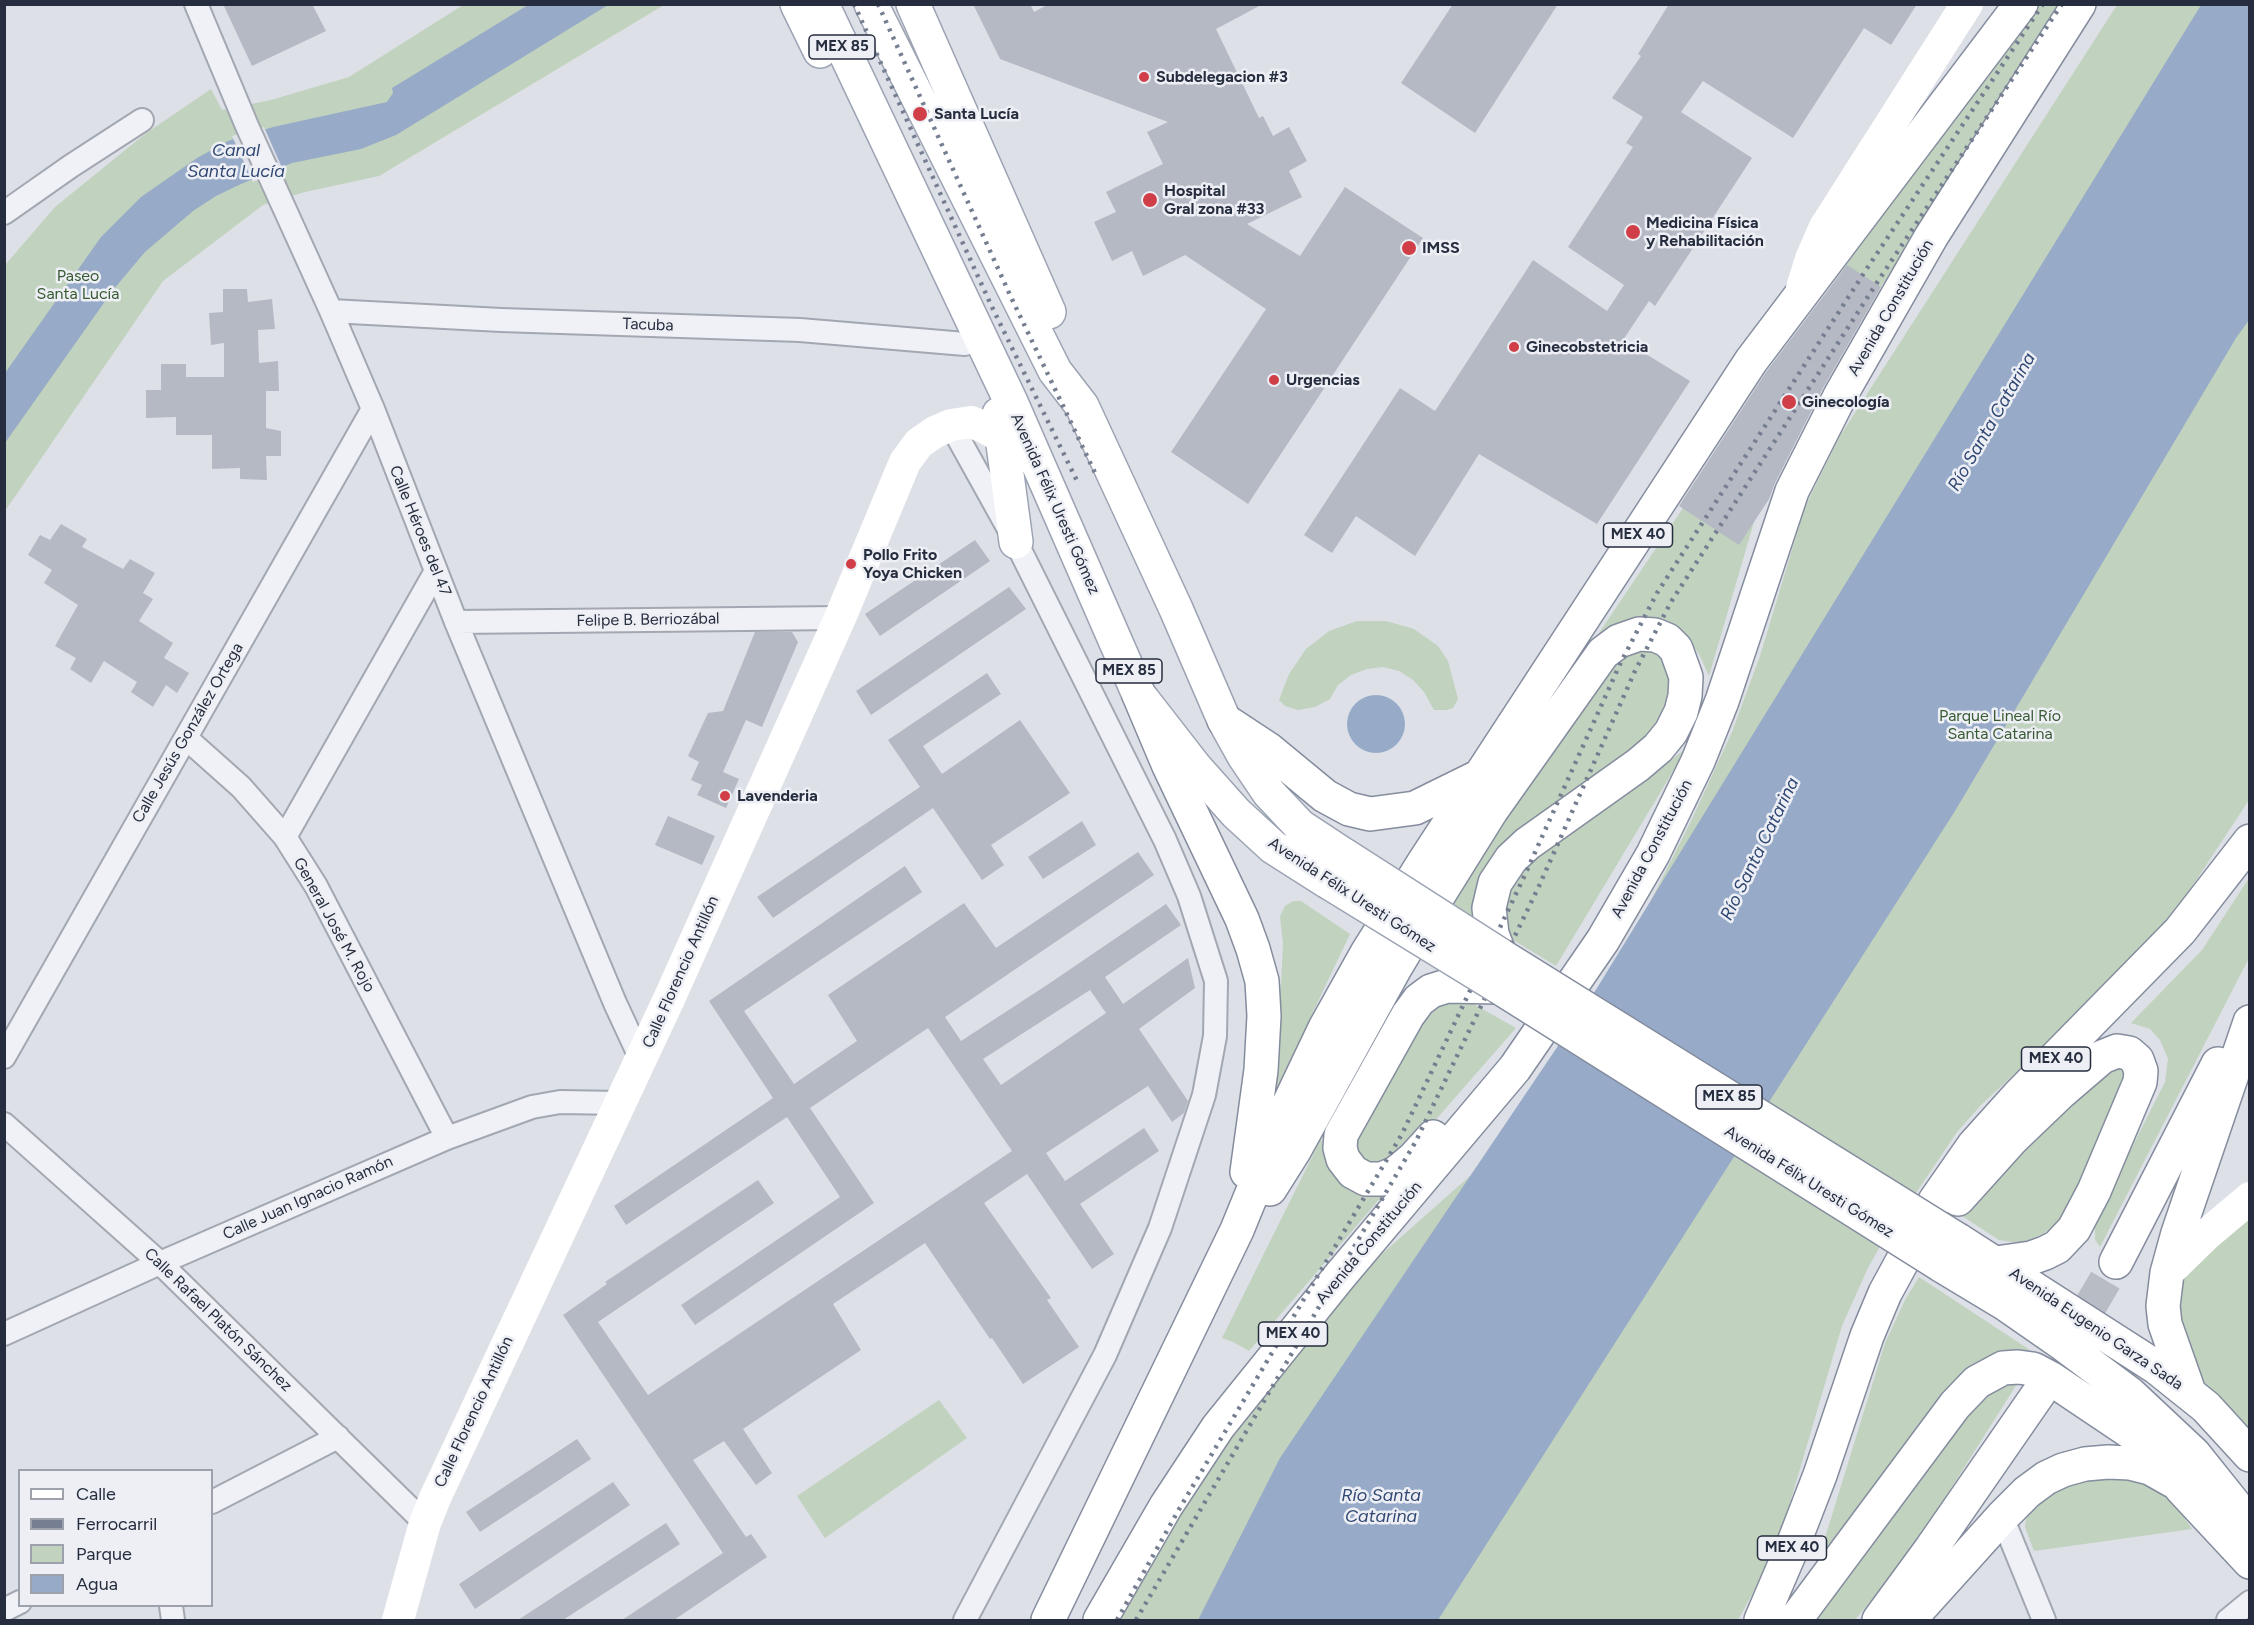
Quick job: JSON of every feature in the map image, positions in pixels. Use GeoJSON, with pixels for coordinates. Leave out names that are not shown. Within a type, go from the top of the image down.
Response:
{"type":"FeatureCollection","features":[{"type":"Feature","properties":{"kind":"main road"},"geometry":{"type":"LineString","coordinates":[[797,4],[1004,418],[1016,542]]}},
{"type":"Feature","properties":{"kind":"main road","name":"Avenida Félix Uresti Gómez"},"geometry":{"type":"LineString","coordinates":[[822,4],[1004,418],[1033,455],[1139,695],[1195,766],[1236,813],[1273,847],[1336,869],[1500,955],[1950,1252]]}},
{"type":"Feature","properties":{"kind":"main road","name":"Avenida Félix Uresti Gómez"},"geometry":{"type":"LineString","coordinates":[[871,4],[1055,371],[1082,406],[1176,609],[1224,720],[1244,756],[1269,793],[1336,869],[1499,987],[1950,1252]]}},
{"type":"Feature","properties":{"kind":"main road"},"geometry":{"type":"LineString","coordinates":[[913,4],[1075,370],[1082,406]]}},
{"type":"Feature","properties":{"kind":"main road","name":"MEX 40"},"geometry":{"type":"LineString","coordinates":[[1048,1620],[1237,1230],[1286,1110],[1325,1028],[1367,953],[1751,361],[2020,4]]}},
{"type":"Feature","properties":{"kind":"main road","name":"Avenida Constitución"},"geometry":{"type":"LineString","coordinates":[[1100,1620],[1166,1506],[1218,1427],[1338,1277],[1515,1068],[1603,940],[1653,854],[1698,761],[1722,701],[1792,491],[1840,396],[1931,237],[2079,4]]}},
{"type":"Feature","properties":{"kind":"main road"},"geometry":{"type":"LineString","coordinates":[[1237,1230],[1268,1192],[1294,1151],[1395,968],[1491,811],[1603,653],[1619,641],[1639,634],[1655,635],[1667,640],[1676,649],[1686,677],[1681,712],[1671,732],[1658,748],[1638,765],[1527,844],[1503,871],[1491,894],[1489,908],[1492,934],[1500,955]]}},
{"type":"Feature","properties":{"kind":"main road"},"geometry":{"type":"LineString","coordinates":[[1139,695],[1169,766],[1242,920],[1262,981],[1264,1016],[1261,1070],[1237,1230]]}},
{"type":"Feature","properties":{"kind":"main road"},"geometry":{"type":"LineString","coordinates":[[1224,720],[1268,749],[1325,796],[1349,809],[1370,814],[1415,808],[1480,776]]}},
{"type":"Feature","properties":{"kind":"main road","name":"MEX 40"},"geometry":{"type":"LineString","coordinates":[[1761,1620],[1820,1475],[1867,1336],[1885,1293],[1935,1201],[1974,1145],[2019,1095],[2180,931],[2250,841]]}},
{"type":"Feature","properties":{"kind":"main road"},"geometry":{"type":"LineString","coordinates":[[1499,987],[1447,986],[1431,991],[1419,1000],[1408,1014],[1341,1135],[1340,1148],[1343,1159],[1353,1172],[1366,1179],[1382,1179],[1396,1173],[1413,1159],[1470,1100],[1515,1068]]}},
{"type":"Feature","properties":{"kind":"main road"},"geometry":{"type":"LineString","coordinates":[[2116,1262],[2250,1004]]}},
{"type":"Feature","properties":{"kind":"main road"},"geometry":{"type":"LineString","coordinates":[[2189,1392],[2165,1324],[2163,1306],[2167,1274],[2178,1233],[2250,1022]]}},
{"type":"Feature","properties":{"kind":"main road"},"geometry":{"type":"LineString","coordinates":[[1885,1293],[1955,1203],[2013,1138],[2102,1057],[2117,1052],[2129,1053],[2137,1060],[2141,1071],[2140,1082],[2082,1215],[2065,1239],[2045,1253],[2031,1258],[1996,1263]]}},
{"type":"Feature","properties":{"kind":"main road","name":"Avenida Eugenio Garza Sada"},"geometry":{"type":"LineString","coordinates":[[1950,1252],[1996,1263],[2107,1333],[2189,1392],[2250,1455]]}},
{"type":"Feature","properties":{"kind":"main road","name":"Avenida Eugenio Garza Sada"},"geometry":{"type":"LineString","coordinates":[[1950,1252],[2004,1303],[2130,1394],[2194,1454],[2250,1524]]}},
{"type":"Feature","properties":{"kind":"main road"},"geometry":{"type":"LineString","coordinates":[[1795,1620],[1960,1399],[1977,1382],[2003,1368],[2018,1366],[2033,1369],[2132,1433],[2150,1450],[2177,1484],[2250,1562]]}},
{"type":"Feature","properties":{"kind":"main road"},"geometry":{"type":"LineString","coordinates":[[1879,1620],[1931,1550],[2039,1393]]}},
{"type":"Feature","properties":{"kind":"main road"},"geometry":{"type":"LineString","coordinates":[[1909,1620],[2002,1517],[2027,1492],[2046,1478],[2085,1464],[2130,1463],[2150,1468],[2177,1484]]}},
{"type":"Feature","properties":{"kind":"street","name":"Calle Héroes del 47"},"geometry":{"type":"LineString","coordinates":[[196,4],[238,105],[373,409],[456,622],[641,1059]]}},
{"type":"Feature","properties":{"kind":"street"},"geometry":{"type":"LineString","coordinates":[[1799,296],[1811,259],[1825,227],[1967,4]]}},
{"type":"Feature","properties":{"kind":"street"},"geometry":{"type":"LineString","coordinates":[[4,213],[142,120]]}},
{"type":"Feature","properties":{"kind":"street","name":"Tacuba"},"geometry":{"type":"LineString","coordinates":[[331,311],[501,320],[800,330],[965,344]]}},
{"type":"Feature","properties":{"kind":"street","name":"Calle Jesús González Ortega"},"geometry":{"type":"LineString","coordinates":[[4,1057],[373,409]]}},
{"type":"Feature","properties":{"kind":"street"},"geometry":{"type":"LineString","coordinates":[[965,1620],[1105,1355],[1160,1228],[1204,1095],[1215,1036],[1216,981],[1189,896],[1165,840],[1016,542],[951,425],[1004,418]]}},
{"type":"Feature","properties":{"kind":"street","name":"Calle Florencio Antillón"},"geometry":{"type":"LineString","coordinates":[[398,1620],[425,1522],[522,1309],[641,1059],[840,618],[905,462],[919,443],[951,425]]}},
{"type":"Feature","properties":{"kind":"street"},"geometry":{"type":"LineString","coordinates":[[285,837],[436,571]]}},
{"type":"Feature","properties":{"kind":"street","name":"Felipe B. Berriozábal"},"geometry":{"type":"LineString","coordinates":[[456,622],[840,618]]}},
{"type":"Feature","properties":{"kind":"street","name":"General José M. Rojo"},"geometry":{"type":"LineString","coordinates":[[186,738],[241,787],[285,837],[316,886],[447,1138]]}},
{"type":"Feature","properties":{"kind":"street","name":"Calle Juan Ignacio Ramón"},"geometry":{"type":"LineString","coordinates":[[4,1334],[160,1263],[447,1138],[532,1107],[560,1102],[621,1103]]}},
{"type":"Feature","properties":{"kind":"street","name":"Calle Rafael Platón Sánchez"},"geometry":{"type":"LineString","coordinates":[[4,1124],[160,1263],[425,1522]]}},
{"type":"Feature","properties":{"kind":"street"},"geometry":{"type":"LineString","coordinates":[[2167,1274],[2206,1235],[2250,1198]]}},
{"type":"Feature","properties":{"kind":"street"},"geometry":{"type":"LineString","coordinates":[[213,1501],[338,1437]]}},
{"type":"Feature","properties":{"kind":"street"},"geometry":{"type":"LineString","coordinates":[[2002,1517],[2044,1620]]}},
{"type":"Feature","properties":{"kind":"street"},"geometry":{"type":"LineString","coordinates":[[2228,1620],[2250,1602]]}},
{"type":"Feature","properties":{"kind":"street"},"geometry":{"type":"LineString","coordinates":[[4,1610],[18,1603]]}},
{"type":"Feature","properties":{"kind":"green space","name":"Paseo Santa Lucía"},"geometry":{"type":"Polygon","coordinates":[[[463,5],[664,5],[379,176],[305,192],[263,205],[163,281],[5,511],[5,265],[55,207],[145,134],[211,89],[222,110],[271,100],[349,77],[463,5]]]}},
{"type":"Feature","properties":{"kind":"green space"},"geometry":{"type":"Polygon","coordinates":[[[2031,5],[2073,5],[1942,203],[1845,335],[1756,515],[1709,676],[1699,654],[1689,641],[1624,623],[1597,636],[1844,268],[2031,5]]]}},
{"type":"Feature","properties":{"kind":"green space","name":"Parque Lineal Río Santa Catarina"},"geometry":{"type":"Polygon","coordinates":[[[2117,5],[2249,5],[2249,800],[2168,923],[2127,969],[1982,1104],[1957,1132],[1879,1248],[1842,1326],[1782,1530],[1767,1567],[1738,1620],[1114,1620],[1177,1509],[1321,1308],[1506,1144],[1634,934],[1691,821],[1732,732],[1760,656],[1805,507],[1840,436],[2117,5]]]}},
{"type":"Feature","properties":{"kind":"green space"},"geometry":{"type":"Polygon","coordinates":[[[1357,621],[1386,621],[1414,629],[1438,646],[1448,661],[1458,699],[1453,708],[1434,710],[1424,692],[1413,680],[1399,671],[1383,667],[1367,669],[1351,675],[1338,685],[1330,699],[1315,707],[1298,710],[1285,706],[1279,700],[1289,674],[1306,649],[1329,631],[1357,621]]]}},
{"type":"Feature","properties":{"kind":"green space"},"geometry":{"type":"Polygon","coordinates":[[[1660,650],[1674,677],[1663,726],[1485,872],[1476,893],[1473,920],[1443,903],[1625,651],[1660,650]]]}},
{"type":"Feature","properties":{"kind":"green space"},"geometry":{"type":"Polygon","coordinates":[[[1687,748],[1556,966],[1515,941],[1505,928],[1506,892],[1520,869],[1687,748]]]}},
{"type":"Feature","properties":{"kind":"green space"},"geometry":{"type":"Polygon","coordinates":[[[2249,878],[2249,958],[2100,1247],[2095,1240],[2095,1220],[2165,1082],[2168,1059],[2160,1040],[2150,1029],[2131,1023],[2202,950],[2249,878]]]}},
{"type":"Feature","properties":{"kind":"green space"},"geometry":{"type":"Polygon","coordinates":[[[1293,901],[1301,901],[1350,934],[1265,1113],[1281,983],[1283,944],[1280,916],[1285,906],[1293,901]]]}},
{"type":"Feature","properties":{"kind":"green space"},"geometry":{"type":"Polygon","coordinates":[[[1454,993],[1516,1028],[1404,1156],[1388,1166],[1362,1162],[1355,1151],[1354,1135],[1422,1010],[1454,993]]]}},
{"type":"Feature","properties":{"kind":"green space"},"geometry":{"type":"Polygon","coordinates":[[[2113,1064],[2123,1065],[2129,1074],[2063,1218],[2043,1234],[2020,1243],[1999,1240],[1959,1214],[2113,1064]]]}},
{"type":"Feature","properties":{"kind":"green space"},"geometry":{"type":"Polygon","coordinates":[[[1321,1139],[1327,1164],[1338,1181],[1352,1192],[1383,1195],[1249,1351],[1222,1338],[1321,1139]]]}},
{"type":"Feature","properties":{"kind":"green space"},"geometry":{"type":"Polygon","coordinates":[[[2249,1198],[2249,1455],[2206,1407],[2163,1306],[2206,1235],[2249,1198]]]}},
{"type":"Feature","properties":{"kind":"green space"},"geometry":{"type":"Polygon","coordinates":[[[1919,1277],[2030,1350],[1994,1355],[1812,1580],[1885,1343],[1905,1300],[1919,1277]]]}},
{"type":"Feature","properties":{"kind":"green space"},"geometry":{"type":"Polygon","coordinates":[[[1998,1384],[2017,1384],[1912,1550],[1855,1620],[1814,1620],[1961,1423],[1998,1384]]]}},
{"type":"Feature","properties":{"kind":"green space"},"geometry":{"type":"Polygon","coordinates":[[[939,1400],[967,1438],[825,1538],[797,1496],[939,1400]]]}},
{"type":"Feature","properties":{"kind":"green space"},"geometry":{"type":"Polygon","coordinates":[[[2093,1470],[2154,1483],[2173,1501],[2192,1529],[2034,1551],[2025,1527],[2027,1513],[2040,1498],[2093,1470]]]}},
{"type":"Feature","properties":{"kind":"water","name":"Canal Santa Lucía"},"geometry":{"type":"Polygon","coordinates":[[[528,5],[608,5],[396,135],[361,149],[292,163],[216,196],[193,211],[145,252],[113,290],[5,443],[5,373],[101,237],[141,197],[197,158],[228,141],[273,127],[387,102],[393,93],[392,88],[528,5]]]}},
{"type":"Feature","properties":{"kind":"water","name":"Río Santa Catarina"},"geometry":{"type":"Polygon","coordinates":[[[2201,5],[2249,5],[2249,320],[2236,338],[1955,811],[1438,1620],[1198,1620],[1280,1458],[1597,988],[2201,5]]]}},
{"type":"Feature","properties":{"kind":"water"},"geometry":{"type":"Polygon","coordinates":[[[1376,695],[1387,697],[1400,708],[1405,724],[1403,735],[1392,748],[1376,753],[1365,751],[1352,740],[1347,724],[1349,713],[1360,700],[1376,695]]]}},
{"type":"Feature","properties":{"kind":"pier"},"geometry":{"type":"Polygon","coordinates":[[[264,127],[283,170],[253,182],[232,136],[264,127]]]}},
{"type":"Feature","properties":{"kind":"building"},"geometry":{"type":"Polygon","coordinates":[[[223,4],[312,4],[326,31],[252,66],[223,4]]]}},
{"type":"Feature","properties":{"kind":"building"},"geometry":{"type":"Polygon","coordinates":[[[973,4],[1030,4],[1034,12],[1049,4],[1263,4],[1216,29],[1259,118],[1263,116],[1273,136],[1289,127],[1307,161],[1289,171],[1302,197],[1247,224],[1300,256],[1345,187],[1423,238],[1248,504],[1171,452],[1266,309],[1185,255],[1143,276],[1132,251],[1112,261],[1094,222],[1116,212],[1106,192],[1163,164],[1147,132],[1168,122],[1000,59],[973,4]]]}},
{"type":"Feature","properties":{"kind":"building"},"geometry":{"type":"Polygon","coordinates":[[[1453,4],[1558,4],[1475,133],[1401,83],[1453,4]]]}},
{"type":"Feature","properties":{"kind":"building"},"geometry":{"type":"Polygon","coordinates":[[[1669,4],[1917,4],[1891,45],[1864,28],[1793,138],[1703,81],[1681,112],[1752,158],[1655,306],[1649,301],[1623,340],[1690,381],[1597,524],[1479,454],[1415,556],[1356,516],[1332,553],[1304,535],[1400,388],[1435,411],[1533,260],[1607,311],[1624,285],[1568,247],[1633,147],[1626,143],[1643,117],[1612,98],[1641,56],[1638,54],[1669,4]]]}},
{"type":"Feature","properties":{"kind":"building","name":"Ginecología"},"geometry":{"type":"Polygon","coordinates":[[[1847,265],[1881,287],[1823,388],[1769,499],[1739,545],[1679,506],[1766,372],[1847,265]]]}},
{"type":"Feature","properties":{"kind":"building"},"geometry":{"type":"Polygon","coordinates":[[[223,289],[247,289],[248,302],[272,299],[275,329],[258,330],[259,363],[278,361],[279,391],[266,391],[266,428],[281,431],[281,456],[266,456],[267,480],[240,479],[240,468],[212,469],[212,435],[176,435],[176,417],[146,418],[146,390],[161,390],[161,364],[186,364],[186,377],[224,377],[224,343],[211,345],[209,313],[223,312],[223,289]]]}},
{"type":"Feature","properties":{"kind":"building"},"geometry":{"type":"Polygon","coordinates":[[[61,524],[87,539],[82,547],[123,569],[130,559],[155,573],[143,593],[153,599],[139,621],[173,643],[164,658],[189,673],[177,693],[166,685],[153,707],[131,692],[137,682],[104,661],[91,683],[70,669],[76,658],[55,646],[78,605],[44,583],[52,570],[28,555],[40,535],[50,540],[61,524]]]}},
{"type":"Feature","properties":{"kind":"building"},"geometry":{"type":"Polygon","coordinates":[[[975,540],[990,561],[880,636],[865,614],[975,540]]]}},
{"type":"Feature","properties":{"kind":"building"},"geometry":{"type":"Polygon","coordinates":[[[1009,587],[1026,609],[871,715],[856,691],[1009,587]]]}},
{"type":"Feature","properties":{"kind":"building"},"geometry":{"type":"Polygon","coordinates":[[[755,632],[792,632],[798,642],[762,727],[746,720],[723,772],[739,779],[726,808],[697,795],[702,785],[691,780],[699,762],[688,756],[708,713],[723,711],[755,632]]]}},
{"type":"Feature","properties":{"kind":"building"},"geometry":{"type":"Polygon","coordinates":[[[987,673],[1001,694],[923,746],[942,774],[1020,720],[1070,793],[991,845],[1004,865],[982,880],[933,808],[773,918],[757,897],[920,787],[888,740],[987,673]]]}},
{"type":"Feature","properties":{"kind":"building"},"geometry":{"type":"Polygon","coordinates":[[[668,816],[715,836],[702,865],[655,845],[668,816]]]}},
{"type":"Feature","properties":{"kind":"building"},"geometry":{"type":"Polygon","coordinates":[[[1082,821],[1096,845],[1043,879],[1028,857],[1082,821]]]}},
{"type":"Feature","properties":{"kind":"building"},"geometry":{"type":"Polygon","coordinates":[[[1138,852],[1154,875],[945,1017],[961,1041],[1166,904],[1181,925],[1105,977],[1123,1004],[1188,958],[1195,988],[1139,1029],[1188,1101],[1184,1113],[1172,1122],[1148,1086],[1046,1153],[1065,1181],[1144,1128],[1159,1151],[1080,1204],[1114,1254],[1092,1269],[1027,1174],[984,1203],[1051,1298],[1047,1300],[1079,1347],[1023,1384],[925,1243],[833,1304],[861,1350],[743,1429],[772,1473],[756,1485],[724,1441],[693,1460],[746,1537],[751,1534],[767,1557],[674,1620],[622,1620],[723,1553],[563,1315],[607,1284],[605,1282],[758,1180],[774,1203],[598,1322],[648,1395],[1012,1151],[928,1028],[810,1108],[874,1203],[695,1325],[681,1305],[840,1197],[787,1117],[626,1225],[614,1206],[773,1098],[709,1001],[905,866],[922,892],[744,1011],[794,1084],[857,1041],[828,995],[964,903],[996,948],[1138,852]],[[1090,990],[983,1059],[1001,1085],[1106,1013],[1090,990]]]}},
{"type":"Feature","properties":{"kind":"building"},"geometry":{"type":"Polygon","coordinates":[[[577,1439],[591,1459],[480,1532],[466,1512],[577,1439]]]}},
{"type":"Feature","properties":{"kind":"building"},"geometry":{"type":"Polygon","coordinates":[[[613,1482],[630,1505],[475,1609],[459,1584],[613,1482]]]}},
{"type":"Feature","properties":{"kind":"building"},"geometry":{"type":"Polygon","coordinates":[[[666,1523],[680,1544],[563,1620],[518,1620],[666,1523]]]}},
{"type":"Feature","properties":{"kind":"tunnel"},"geometry":{"type":"LineString","coordinates":[[2039,1393],[2116,1262]]}},
{"type":"Feature","properties":{"kind":"railway"},"geometry":{"type":"LineString","coordinates":[[854,4],[991,305],[1079,485]]}},
{"type":"Feature","properties":{"kind":"railway"},"geometry":{"type":"LineString","coordinates":[[878,4],[1010,295],[1097,477]]}},
{"type":"Feature","properties":{"kind":"railway"},"geometry":{"type":"LineString","coordinates":[[1117,1620],[1178,1511],[1402,1134],[1523,879],[1620,664],[1657,593],[1864,273],[2043,4]]}},
{"type":"Feature","properties":{"kind":"railway"},"geometry":{"type":"LineString","coordinates":[[1136,1620],[1416,1141],[1539,886],[1635,671],[1671,602],[1878,281],[2062,4]]}},
{"type":"Feature","properties":{"kind":"place","name":"Subdelegacion #3"},"geometry":{"type":"Point","coordinates":[1144,77]}},
{"type":"Feature","properties":{"kind":"place","name":"Santa Lucía"},"geometry":{"type":"Point","coordinates":[920,114]}},
{"type":"Feature","properties":{"kind":"place","name":"Hospital Gral zona #33"},"geometry":{"type":"Point","coordinates":[1150,200]}},
{"type":"Feature","properties":{"kind":"place","name":"Medicina Física y Rehabilitación"},"geometry":{"type":"Point","coordinates":[1633,232]}},
{"type":"Feature","properties":{"kind":"place","name":"IMSS"},"geometry":{"type":"Point","coordinates":[1409,248]}},
{"type":"Feature","properties":{"kind":"place","name":"Ginecobstetricia"},"geometry":{"type":"Point","coordinates":[1514,347]}},
{"type":"Feature","properties":{"kind":"place","name":"Urgencias"},"geometry":{"type":"Point","coordinates":[1274,380]}},
{"type":"Feature","properties":{"kind":"place","name":"Ginecología"},"geometry":{"type":"Point","coordinates":[1789,402]}},
{"type":"Feature","properties":{"kind":"place","name":"Pollo Frito Yoya Chicken"},"geometry":{"type":"Point","coordinates":[851,564]}},
{"type":"Feature","properties":{"kind":"place","name":"Lavenderia"},"geometry":{"type":"Point","coordinates":[725,796]}}]}
